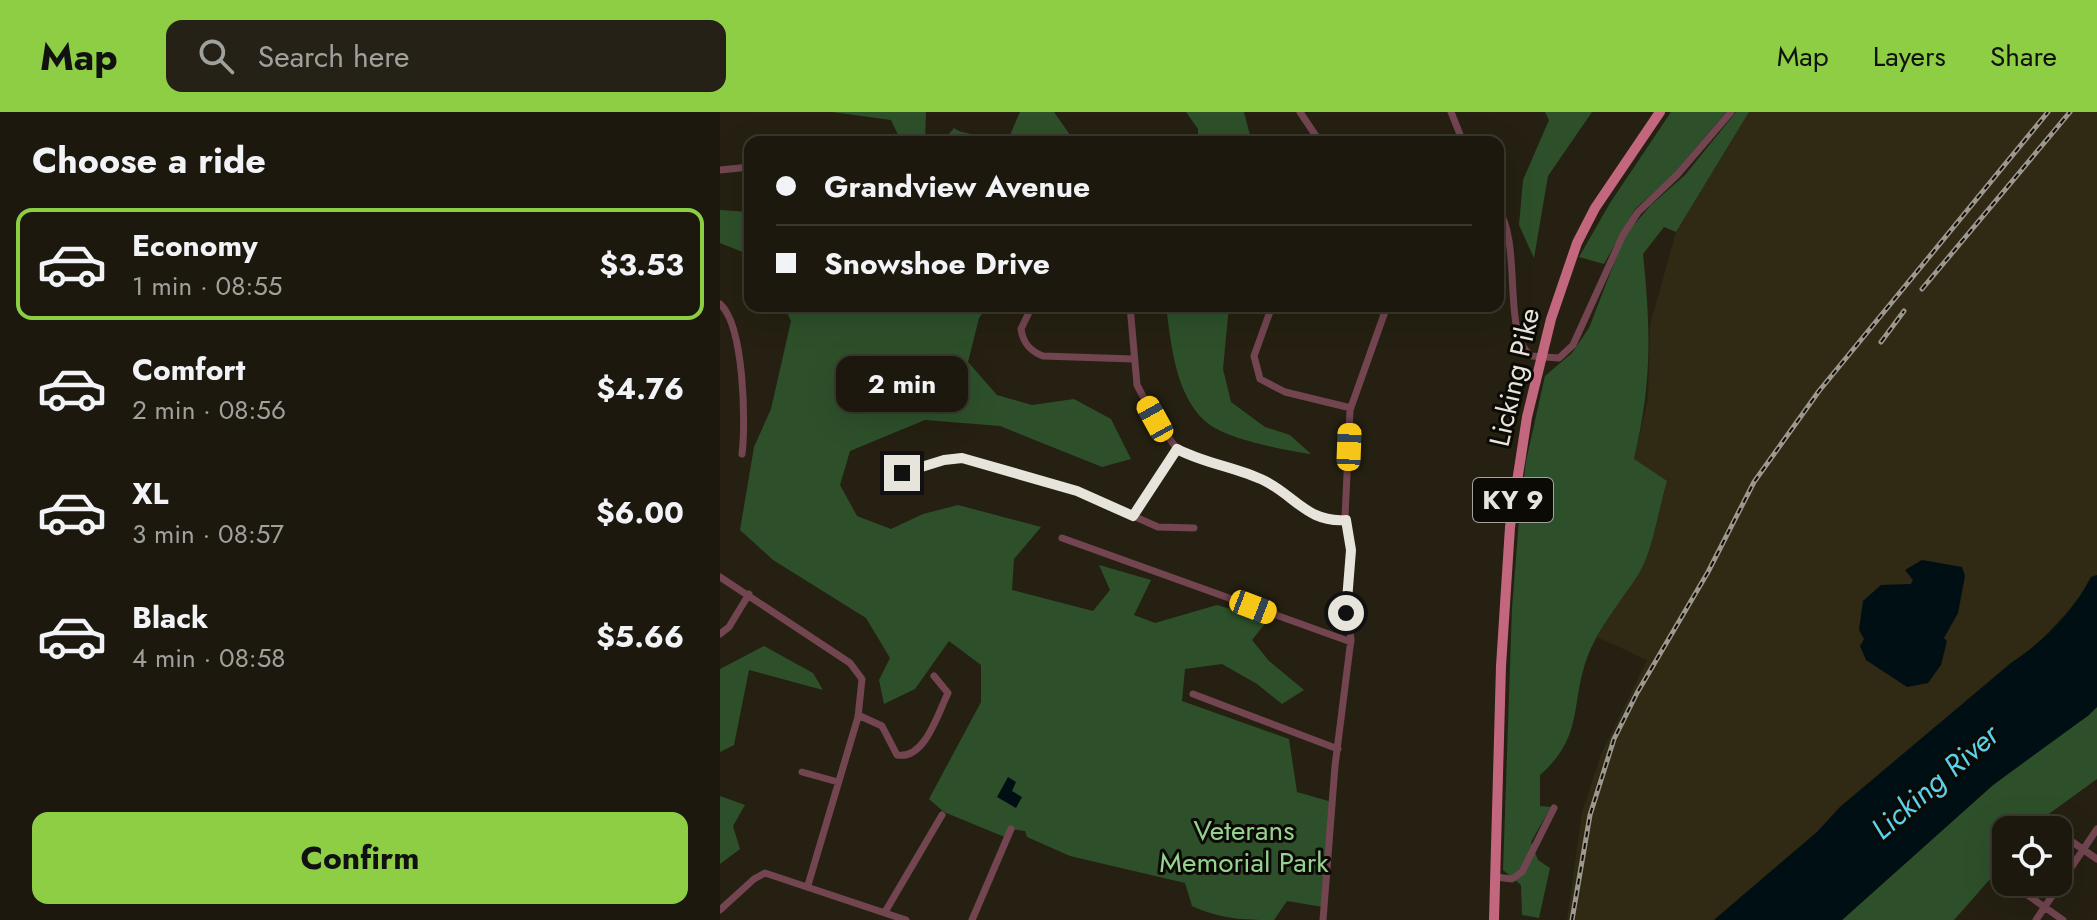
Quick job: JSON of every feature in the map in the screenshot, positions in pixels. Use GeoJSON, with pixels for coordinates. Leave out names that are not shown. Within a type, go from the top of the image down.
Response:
{"type":"FeatureCollection","features":[{"type":"Feature","properties":{"kind":"main road","name":"Licking Pike"},"geometry":{"type":"LineString","coordinates":[[1494,920],[1501,666],[1510,527],[1518,463],[1551,319],[1577,243],[1595,208],[1660,112]]}},
{"type":"Feature","properties":{"kind":"street"},"geometry":{"type":"LineString","coordinates":[[1300,112],[1316,136]]}},
{"type":"Feature","properties":{"kind":"street"},"geometry":{"type":"LineString","coordinates":[[1451,112],[1459,136]]}},
{"type":"Feature","properties":{"kind":"street"},"geometry":{"type":"LineString","coordinates":[[1504,222],[1510,234],[1519,340],[1526,352],[1542,358],[1559,358],[1567,353],[1623,235],[1638,212],[1683,169],[1731,112]]}},
{"type":"Feature","properties":{"kind":"street"},"geometry":{"type":"LineString","coordinates":[[720,170],[744,168]]}},
{"type":"Feature","properties":{"kind":"street"},"geometry":{"type":"LineString","coordinates":[[720,304],[729,313],[735,336],[742,454]]}},
{"type":"Feature","properties":{"kind":"street"},"geometry":{"type":"LineString","coordinates":[[1029,312],[1021,329],[1025,343],[1034,352],[1043,356],[1133,359]]}},
{"type":"Feature","properties":{"kind":"street"},"geometry":{"type":"LineString","coordinates":[[1130,312],[1133,359],[1141,394],[1177,449],[1262,480],[1316,517],[1346,520]]}},
{"type":"Feature","properties":{"kind":"street"},"geometry":{"type":"LineString","coordinates":[[1270,312],[1254,356],[1260,379],[1285,392],[1351,408]]}},
{"type":"Feature","properties":{"kind":"street"},"geometry":{"type":"LineString","coordinates":[[1323,920],[1351,642],[1346,609],[1351,550],[1346,520],[1351,408],[1385,312]]}},
{"type":"Feature","properties":{"kind":"street"},"geometry":{"type":"LineString","coordinates":[[1133,516],[1177,449]]}},
{"type":"Feature","properties":{"kind":"street"},"geometry":{"type":"LineString","coordinates":[[887,479],[944,460],[962,458],[1077,491],[1158,527],[1194,528]]}},
{"type":"Feature","properties":{"kind":"street"},"geometry":{"type":"LineString","coordinates":[[1062,538],[1351,642]]}},
{"type":"Feature","properties":{"kind":"street"},"geometry":{"type":"LineString","coordinates":[[720,577],[853,665],[863,683],[858,715],[808,885]]}},
{"type":"Feature","properties":{"kind":"street"},"geometry":{"type":"LineString","coordinates":[[720,634],[729,627],[749,594]]}},
{"type":"Feature","properties":{"kind":"street"},"geometry":{"type":"LineString","coordinates":[[858,715],[882,726],[897,755],[907,755],[925,742],[948,693],[934,676]]}},
{"type":"Feature","properties":{"kind":"street"},"geometry":{"type":"LineString","coordinates":[[1193,694],[1338,749]]}},
{"type":"Feature","properties":{"kind":"street"},"geometry":{"type":"LineString","coordinates":[[802,772],[838,782]]}},
{"type":"Feature","properties":{"kind":"street"},"geometry":{"type":"LineString","coordinates":[[1496,877],[1512,879],[1522,872],[1554,808]]}},
{"type":"Feature","properties":{"kind":"street"},"geometry":{"type":"LineString","coordinates":[[885,912],[942,815]]}},
{"type":"Feature","properties":{"kind":"street"},"geometry":{"type":"LineString","coordinates":[[972,920],[1011,829]]}},
{"type":"Feature","properties":{"kind":"street"},"geometry":{"type":"LineString","coordinates":[[2036,920],[2097,829]]}},
{"type":"Feature","properties":{"kind":"street"},"geometry":{"type":"LineString","coordinates":[[2072,842],[2097,859]]}},
{"type":"Feature","properties":{"kind":"street"},"geometry":{"type":"LineString","coordinates":[[720,910],[760,874],[808,885],[906,920]]}},
{"type":"Feature","properties":{"kind":"street"},"geometry":{"type":"LineString","coordinates":[[2028,896],[2063,920]]}},
{"type":"Feature","properties":{"kind":"shaded area"},"geometry":{"type":"Polygon","coordinates":[[[1749,112],[2097,112],[2097,575],[2091,577],[2082,595],[2034,648],[2011,663],[1840,807],[1817,832],[1714,920],[1567,920],[1582,812],[1602,752],[1647,660],[1597,637],[1617,600],[1639,573],[1634,459],[1648,399],[1650,325],[1676,232],[1749,112]]]}},
{"type":"Feature","properties":{"kind":"green space"},"geometry":{"type":"Polygon","coordinates":[[[832,112],[926,112],[925,136],[899,136],[891,120],[832,112]]]}},
{"type":"Feature","properties":{"kind":"green space"},"geometry":{"type":"Polygon","coordinates":[[[1020,112],[1054,112],[1070,135],[1070,136],[1010,136],[1020,112]]]}},
{"type":"Feature","properties":{"kind":"green space"},"geometry":{"type":"Polygon","coordinates":[[[1186,112],[1244,112],[1251,136],[1198,136],[1198,129],[1186,112]]]}},
{"type":"Feature","properties":{"kind":"green space"},"geometry":{"type":"Polygon","coordinates":[[[1545,112],[1592,112],[1548,176],[1534,258],[1519,225],[1523,180],[1549,120],[1545,112]]]}},
{"type":"Feature","properties":{"kind":"green space"},"geometry":{"type":"Polygon","coordinates":[[[1671,112],[1726,112],[1671,177],[1635,209],[1604,264],[1579,257],[1610,203],[1671,112]]]}},
{"type":"Feature","properties":{"kind":"green space"},"geometry":{"type":"Polygon","coordinates":[[[1736,112],[1749,112],[1676,232],[1664,227],[1643,254],[1648,308],[1647,381],[1634,459],[1667,481],[1643,566],[1591,648],[1571,731],[1555,760],[1540,775],[1540,806],[1551,807],[1531,842],[1538,860],[1550,868],[1539,918],[1522,915],[1521,885],[1503,870],[1512,608],[1526,461],[1545,376],[1572,353],[1589,328],[1625,235],[1651,205],[1685,175],[1736,112]]]}},
{"type":"Feature","properties":{"kind":"green space"},"geometry":{"type":"Polygon","coordinates":[[[954,128],[974,136],[950,136],[954,128]]]}},
{"type":"Feature","properties":{"kind":"green space"},"geometry":{"type":"Polygon","coordinates":[[[720,210],[744,212],[744,253],[720,243],[720,210]]]}},
{"type":"Feature","properties":{"kind":"green space","name":"Veterans Memorial Park"},"geometry":{"type":"Polygon","coordinates":[[[787,312],[984,312],[979,318],[968,362],[997,395],[1032,405],[1074,399],[1111,419],[1131,459],[1102,467],[1000,426],[925,420],[850,451],[840,485],[857,516],[891,529],[923,514],[958,505],[1041,527],[1014,559],[1012,590],[1093,611],[1110,590],[1099,565],[1151,580],[1134,615],[1155,623],[1217,605],[1268,620],[1252,640],[1269,661],[1304,690],[1282,704],[1257,684],[1222,664],[1185,669],[1182,701],[1289,739],[1297,792],[1332,802],[1323,907],[1287,901],[1274,920],[1212,914],[1192,906],[1185,883],[1070,856],[1027,837],[1025,831],[1011,829],[1007,838],[944,812],[929,799],[981,702],[981,665],[949,641],[915,689],[884,704],[879,680],[890,658],[866,618],[773,560],[740,530],[754,447],[771,409],[791,321],[787,312]]]}},
{"type":"Feature","properties":{"kind":"green space"},"geometry":{"type":"Polygon","coordinates":[[[1167,312],[1228,312],[1223,369],[1231,402],[1265,427],[1290,435],[1311,454],[1240,438],[1205,421],[1187,397],[1173,352],[1167,312]]]}},
{"type":"Feature","properties":{"kind":"green space"},"geometry":{"type":"Polygon","coordinates":[[[764,646],[813,673],[823,690],[749,670],[734,745],[720,752],[720,669],[764,646]]]}},
{"type":"Feature","properties":{"kind":"green space"},"geometry":{"type":"Polygon","coordinates":[[[2097,707],[2097,779],[2046,816],[1992,816],[1992,877],[1954,920],[1842,920],[1993,785],[2097,707]]]}},
{"type":"Feature","properties":{"kind":"green space"},"geometry":{"type":"Polygon","coordinates":[[[720,796],[745,805],[733,826],[740,849],[720,864],[720,796]]]}},
{"type":"Feature","properties":{"kind":"water"},"geometry":{"type":"Polygon","coordinates":[[[1922,560],[1962,567],[1965,576],[1958,613],[1944,638],[1947,641],[1941,665],[1928,683],[1907,687],[1866,660],[1860,646],[1864,639],[1859,630],[1863,601],[1881,585],[1911,584],[1913,580],[1905,570],[1922,560]]]}},
{"type":"Feature","properties":{"kind":"water","name":"Licking River"},"geometry":{"type":"Polygon","coordinates":[[[2097,575],[2097,707],[2089,715],[1993,785],[1842,920],[1714,920],[1817,832],[1840,807],[2035,645],[2076,602],[2091,577],[2097,575]]]}},
{"type":"Feature","properties":{"kind":"water"},"geometry":{"type":"Polygon","coordinates":[[[1008,777],[1016,782],[1012,791],[1022,797],[1016,808],[997,797],[1008,777]]]}},
{"type":"Feature","properties":{"kind":"railway"},"geometry":{"type":"LineString","coordinates":[[1572,920],[1590,815],[1614,739],[1637,693],[1708,572],[1754,482],[1819,391],[2048,112]]}},
{"type":"Feature","properties":{"kind":"railway"},"geometry":{"type":"LineString","coordinates":[[1922,289],[2070,112]]}},
{"type":"Feature","properties":{"kind":"railway"},"geometry":{"type":"LineString","coordinates":[[1881,342],[1904,311]]}},
{"type":"Feature","properties":{"kind":"route"},"geometry":{"type":"LineString","coordinates":[[902,473],[944,460],[962,458],[1077,491],[1133,516],[1177,449],[1262,480],[1278,489],[1298,507],[1323,520],[1346,520],[1351,550],[1346,613]]}}]}
